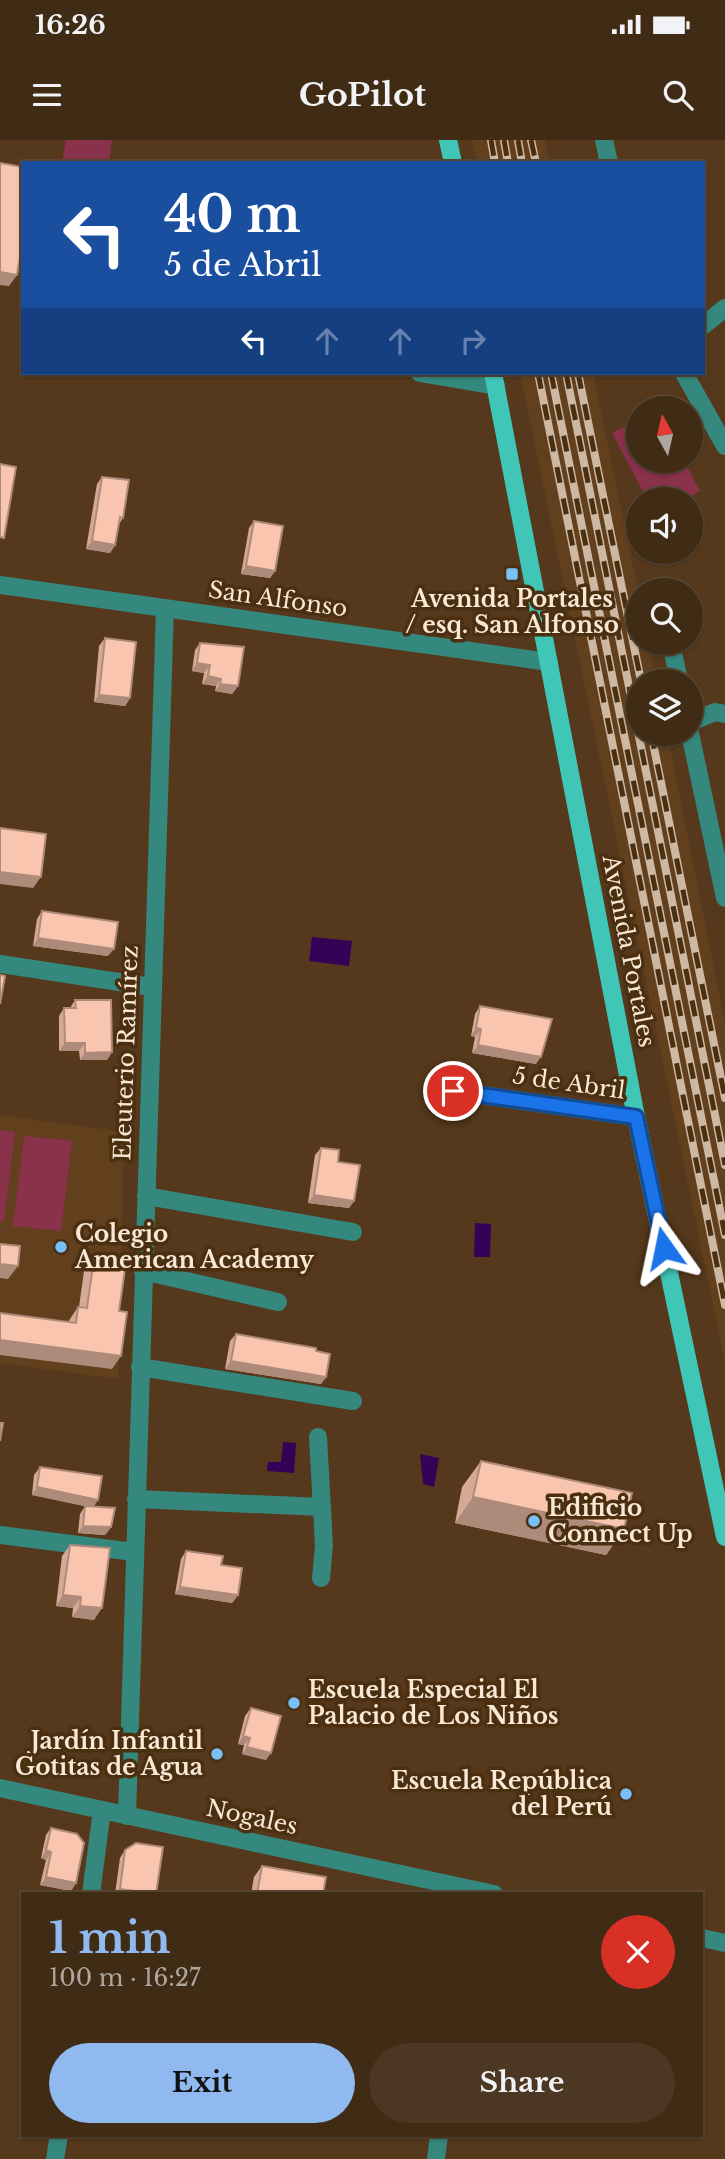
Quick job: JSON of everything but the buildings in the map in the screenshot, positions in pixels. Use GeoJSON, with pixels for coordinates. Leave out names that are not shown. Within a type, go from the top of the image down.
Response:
{"type":"FeatureCollection","features":[{"type":"Feature","properties":{"kind":"main road"},"geometry":{"type":"LineString","coordinates":[[448,140],[453,161]]}},
{"type":"Feature","properties":{"kind":"main road","name":"Avenida Portales"},"geometry":{"type":"LineString","coordinates":[[494,379],[636,1117],[725,1537]]}},
{"type":"Feature","properties":{"kind":"street"},"geometry":{"type":"LineString","coordinates":[[604,140],[609,161]]}},
{"type":"Feature","properties":{"kind":"street"},"geometry":{"type":"LineString","coordinates":[[705,324],[725,308]]}},
{"type":"Feature","properties":{"kind":"street"},"geometry":{"type":"LineString","coordinates":[[445,375],[494,379]]}},
{"type":"Feature","properties":{"kind":"street"},"geometry":{"type":"LineString","coordinates":[[685,375],[725,446]]}},
{"type":"Feature","properties":{"kind":"street","name":"San Alfonso"},"geometry":{"type":"LineString","coordinates":[[0,585],[549,662]]}},
{"type":"Feature","properties":{"kind":"street","name":"Eleuterio Ramírez"},"geometry":{"type":"LineString","coordinates":[[127,1816],[164,608]]}},
{"type":"Feature","properties":{"kind":"street"},"geometry":{"type":"LineString","coordinates":[[703,717],[715,712],[725,714]]}},
{"type":"Feature","properties":{"kind":"street"},"geometry":{"type":"LineString","coordinates":[[693,746],[725,898]]}},
{"type":"Feature","properties":{"kind":"street"},"geometry":{"type":"LineString","coordinates":[[0,964],[152,987]]}},
{"type":"Feature","properties":{"kind":"street","name":"5 de Abril"},"geometry":{"type":"LineString","coordinates":[[453,1091],[636,1117]]}},
{"type":"Feature","properties":{"kind":"street"},"geometry":{"type":"LineString","coordinates":[[146,1196],[353,1232]]}},
{"type":"Feature","properties":{"kind":"street"},"geometry":{"type":"LineString","coordinates":[[143,1271],[278,1302]]}},
{"type":"Feature","properties":{"kind":"street"},"geometry":{"type":"LineString","coordinates":[[140,1367],[353,1401]]}},
{"type":"Feature","properties":{"kind":"street"},"geometry":{"type":"LineString","coordinates":[[318,1437],[324,1546],[321,1577]]}},
{"type":"Feature","properties":{"kind":"street"},"geometry":{"type":"LineString","coordinates":[[136,1499],[322,1507]]}},
{"type":"Feature","properties":{"kind":"street"},"geometry":{"type":"LineString","coordinates":[[0,1535],[134,1552]]}},
{"type":"Feature","properties":{"kind":"street","name":"Nogales"},"geometry":{"type":"LineString","coordinates":[[0,1788],[473,1891]]}},
{"type":"Feature","properties":{"kind":"street"},"geometry":{"type":"LineString","coordinates":[[91,1892],[102,1811]]}},
{"type":"Feature","properties":{"kind":"street"},"geometry":{"type":"LineString","coordinates":[[703,1938],[725,1943]]}},
{"type":"Feature","properties":{"kind":"street"},"geometry":{"type":"LineString","coordinates":[[55,2159],[59,2137]]}},
{"type":"Feature","properties":{"kind":"street"},"geometry":{"type":"LineString","coordinates":[[436,2159],[439,2137]]}},
{"type":"Feature","properties":{"kind":"shaded area"},"geometry":{"type":"Polygon","coordinates":[[[66,140],[112,140],[109,161],[62,161],[66,140]]]}},
{"type":"Feature","properties":{"kind":"shaded area"},"geometry":{"type":"Polygon","coordinates":[[[472,140],[545,140],[550,161],[477,161],[472,140]]]}},
{"type":"Feature","properties":{"kind":"shaded area"},"geometry":{"type":"Polygon","coordinates":[[[520,375],[593,375],[626,533],[626,564],[632,564],[635,578],[626,578],[626,655],[651,655],[654,669],[626,669],[626,746],[670,746],[725,1023],[725,1362],[520,375]]]}},
{"type":"Feature","properties":{"kind":"shaded area"},"geometry":{"type":"Polygon","coordinates":[[[626,426],[626,459],[612,433],[626,426]]]}},
{"type":"Feature","properties":{"kind":"shaded area"},"geometry":{"type":"Polygon","coordinates":[[[633,473],[691,473],[698,487],[641,487],[633,473]]]}},
{"type":"Feature","properties":{"kind":"shaded area"},"geometry":{"type":"Polygon","coordinates":[[[312,937],[352,941],[349,966],[309,961],[312,937]]]}},
{"type":"Feature","properties":{"kind":"shaded area","name":"Colegio American Academy"},"geometry":{"type":"Polygon","coordinates":[[[0,1115],[124,1132],[118,1379],[0,1363],[0,1115]]]}},
{"type":"Feature","properties":{"kind":"shaded area"},"geometry":{"type":"Polygon","coordinates":[[[0,1130],[15,1132],[4,1222],[0,1222],[0,1130]]]}},
{"type":"Feature","properties":{"kind":"shaded area"},"geometry":{"type":"Polygon","coordinates":[[[24,1136],[72,1141],[61,1231],[13,1226],[24,1136]]]}},
{"type":"Feature","properties":{"kind":"shaded area"},"geometry":{"type":"Polygon","coordinates":[[[475,1223],[491,1224],[490,1257],[474,1257],[475,1223]]]}},
{"type":"Feature","properties":{"kind":"shaded area"},"geometry":{"type":"Polygon","coordinates":[[[283,1442],[296,1443],[294,1473],[267,1471],[268,1462],[281,1462],[283,1442]]]}},
{"type":"Feature","properties":{"kind":"shaded area"},"geometry":{"type":"Polygon","coordinates":[[[420,1454],[439,1458],[434,1487],[423,1484],[420,1454]]]}},
{"type":"Feature","properties":{"kind":"railway"},"geometry":{"type":"LineString","coordinates":[[491,140],[495,161]]}},
{"type":"Feature","properties":{"kind":"railway"},"geometry":{"type":"LineString","coordinates":[[504,140],[508,161]]}},
{"type":"Feature","properties":{"kind":"railway"},"geometry":{"type":"LineString","coordinates":[[518,140],[522,161]]}},
{"type":"Feature","properties":{"kind":"railway"},"geometry":{"type":"LineString","coordinates":[[531,140],[536,161]]}},
{"type":"Feature","properties":{"kind":"railway"},"geometry":{"type":"LineString","coordinates":[[538,375],[725,1305]]}},
{"type":"Feature","properties":{"kind":"railway"},"geometry":{"type":"LineString","coordinates":[[551,375],[725,1235]]}},
{"type":"Feature","properties":{"kind":"railway"},"geometry":{"type":"LineString","coordinates":[[566,375],[725,1165]]}},
{"type":"Feature","properties":{"kind":"railway"},"geometry":{"type":"LineString","coordinates":[[578,375],[639,669]]}},
{"type":"Feature","properties":{"kind":"railway"},"geometry":{"type":"LineString","coordinates":[[654,746],[725,1098]]}},
{"type":"Feature","properties":{"kind":"place","name":"Avenida Portales / esq. San Alfonso"},"geometry":{"type":"Point","coordinates":[512,574]}},
{"type":"Feature","properties":{"kind":"place","name":"Colegio American Academy"},"geometry":{"type":"Point","coordinates":[61,1247]}},
{"type":"Feature","properties":{"kind":"place","name":"Edificio Connect Up"},"geometry":{"type":"Point","coordinates":[534,1521]}},
{"type":"Feature","properties":{"kind":"place","name":"Escuela Especial El Palacio de Los Niños"},"geometry":{"type":"Point","coordinates":[294,1703]}},
{"type":"Feature","properties":{"kind":"place","name":"Jardín Infantil Gotitas de Agua"},"geometry":{"type":"Point","coordinates":[217,1754]}},
{"type":"Feature","properties":{"kind":"place","name":"Escuela República del Perú"},"geometry":{"type":"Point","coordinates":[626,1794]}},
{"type":"Feature","properties":{"kind":"route"},"geometry":{"type":"LineString","coordinates":[[453,1091],[636,1117],[664,1248]]}}]}
